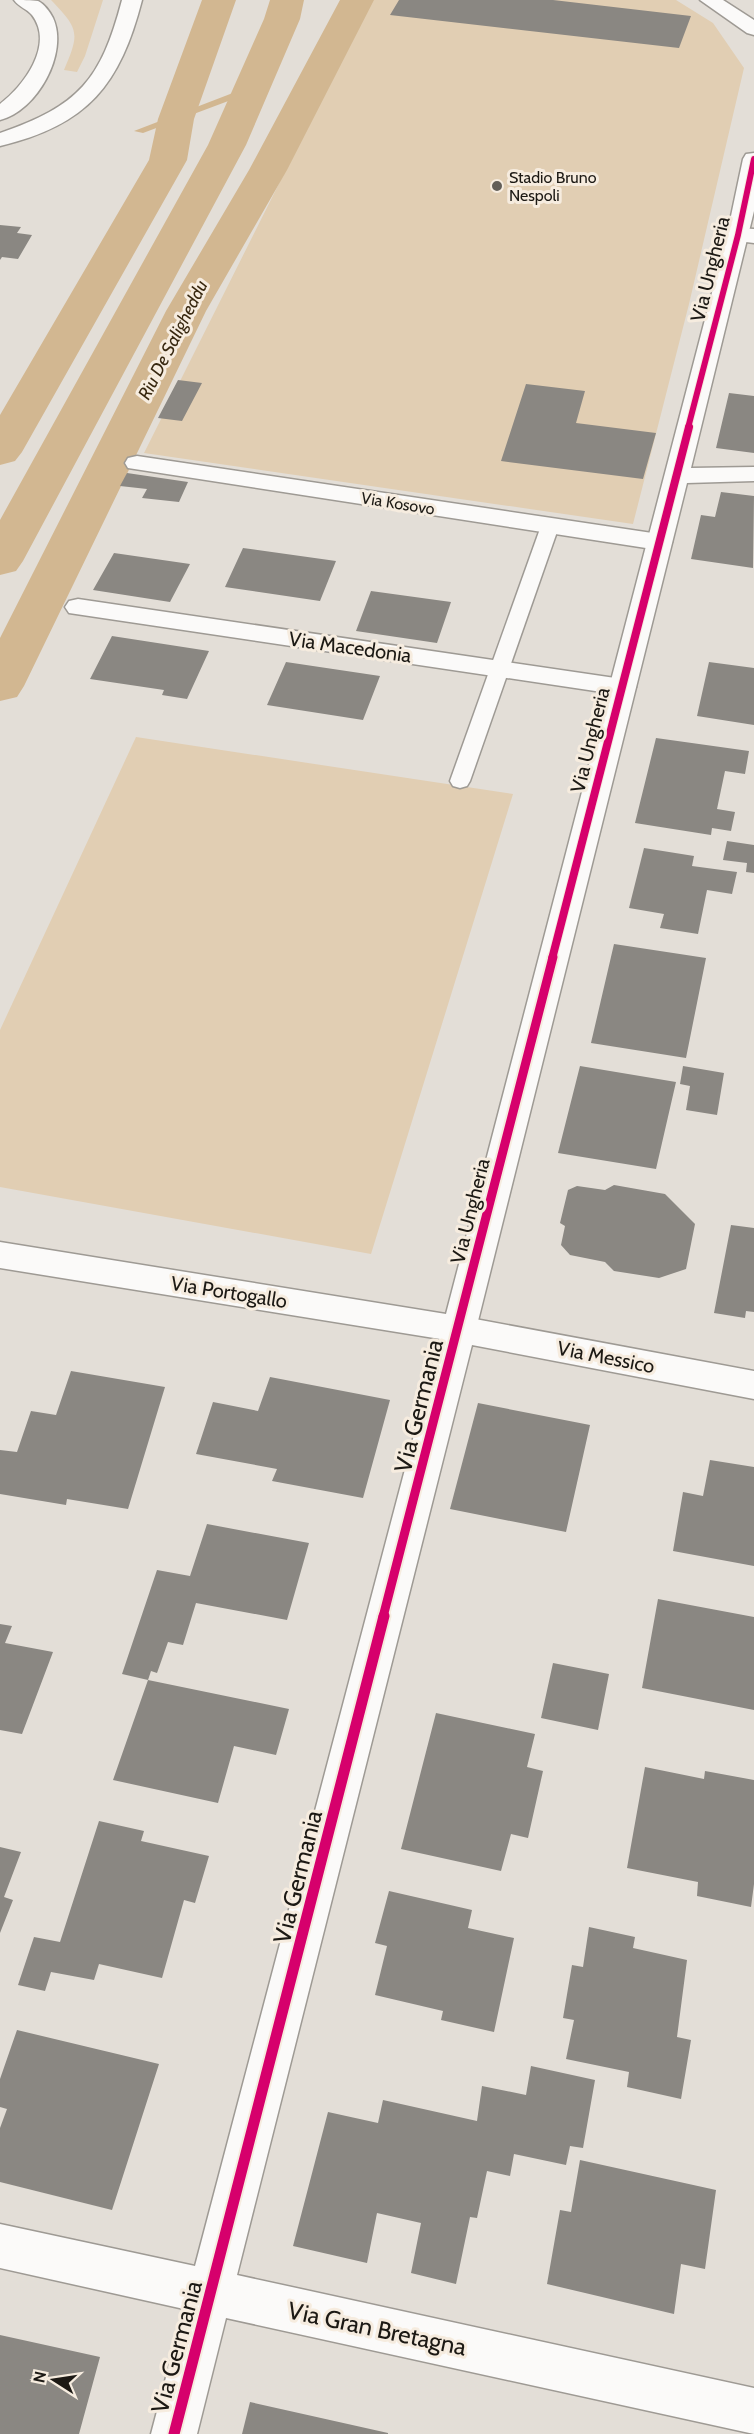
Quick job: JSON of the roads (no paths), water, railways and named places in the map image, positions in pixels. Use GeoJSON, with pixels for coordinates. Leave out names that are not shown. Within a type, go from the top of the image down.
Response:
{"type":"FeatureCollection","features":[{"type":"Feature","properties":{"kind":"street"},"geometry":{"type":"LineString","coordinates":[[0,114],[28,91],[40,72],[47,53],[48,32],[41,14],[24,0]]}},
{"type":"Feature","properties":{"kind":"street"},"geometry":{"type":"LineString","coordinates":[[0,140],[26,132],[62,113],[88,95],[108,70],[124,30],[132,0]]}},
{"type":"Feature","properties":{"kind":"street"},"geometry":{"type":"LineString","coordinates":[[710,0],[754,29]]}},
{"type":"Feature","properties":{"kind":"street","name":"Via Ungheria"},"geometry":{"type":"LineString","coordinates":[[459,1329],[676,477],[746,236],[754,159]]}},
{"type":"Feature","properties":{"kind":"street","name":"Via Kosovo"},"geometry":{"type":"LineString","coordinates":[[137,463],[659,542]]}},
{"type":"Feature","properties":{"kind":"street"},"geometry":{"type":"LineString","coordinates":[[676,477],[754,474]]}},
{"type":"Feature","properties":{"kind":"street","name":"Via Macedonia"},"geometry":{"type":"LineString","coordinates":[[78,607],[622,687]]}},
{"type":"Feature","properties":{"kind":"street","name":"Via Portogallo"},"geometry":{"type":"LineString","coordinates":[[0,1254],[459,1329]]}},
{"type":"Feature","properties":{"kind":"street","name":"Via Messico"},"geometry":{"type":"LineString","coordinates":[[459,1329],[754,1385]]}},
{"type":"Feature","properties":{"kind":"street","name":"Via Germania"},"geometry":{"type":"LineString","coordinates":[[174,2434],[459,1329]]}},
{"type":"Feature","properties":{"kind":"street","name":"Via Gran Bretagna"},"geometry":{"type":"LineString","coordinates":[[0,2246],[754,2412]]}},
{"type":"Feature","properties":{"kind":"lane"},"geometry":{"type":"LineString","coordinates":[[460,781],[550,526]]}},
{"type":"Feature","properties":{"kind":"waterway","name":"Riu De Saligheddu"},"geometry":{"type":"LineString","coordinates":[[0,452],[168,160],[176,119],[219,0]]}},
{"type":"Feature","properties":{"kind":"waterway","name":"Riu De Saligheddu"},"geometry":{"type":"LineString","coordinates":[[0,561],[227,145],[282,19],[287,0]]}},
{"type":"Feature","properties":{"kind":"waterway","name":"Riu De Saligheddu"},"geometry":{"type":"LineString","coordinates":[[0,686],[186,311],[268,170],[357,0]]}},
{"type":"Feature","properties":{"kind":"waterway"},"geometry":{"type":"LineString","coordinates":[[139,131],[251,89]]}},
{"type":"Feature","properties":{"kind":"place","name":"Stadio Bruno Nespoli"},"geometry":{"type":"Point","coordinates":[497,186]}}]}
